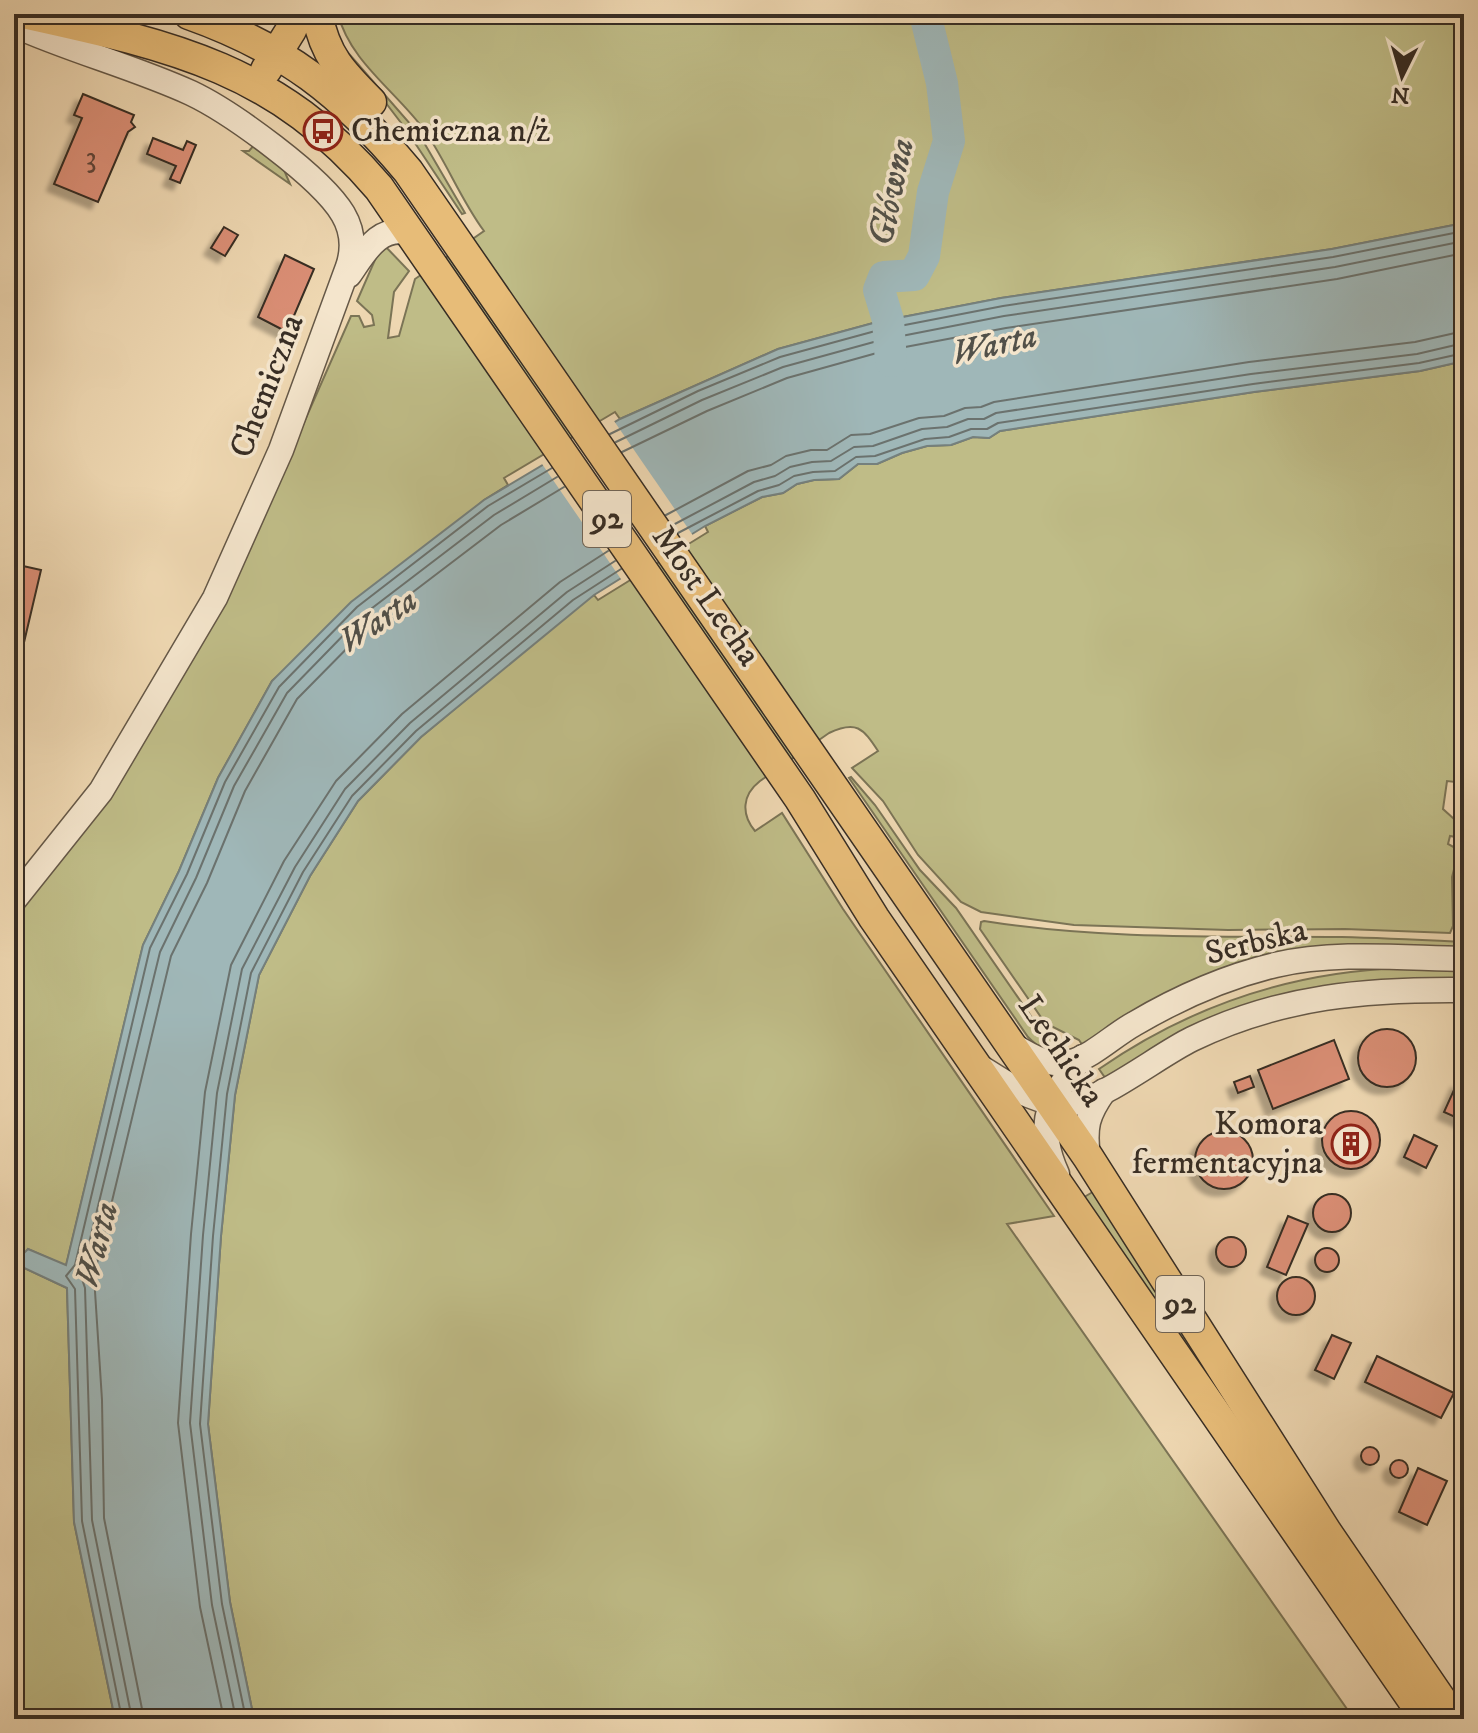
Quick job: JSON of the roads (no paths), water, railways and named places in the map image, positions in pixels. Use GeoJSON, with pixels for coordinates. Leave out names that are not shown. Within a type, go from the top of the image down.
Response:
{"type":"FeatureCollection","features":[{"type":"Feature","properties":{"kind":"main road","name":"92"},"geometry":{"type":"LineString","coordinates":[[28,14],[177,51],[247,80],[282,99],[336,143],[379,188],[411,233]]}},
{"type":"Feature","properties":{"kind":"main road","name":"92"},"geometry":{"type":"LineString","coordinates":[[190,14],[264,36],[354,110],[380,137],[434,206]]}},
{"type":"Feature","properties":{"kind":"main road"},"geometry":{"type":"LineString","coordinates":[[247,80],[264,36],[298,14]]}},
{"type":"Feature","properties":{"kind":"main road"},"geometry":{"type":"LineString","coordinates":[[317,14],[324,45],[343,72],[398,133],[434,206]]}},
{"type":"Feature","properties":{"kind":"main road","name":"Most Lecha"},"geometry":{"type":"LineString","coordinates":[[434,206],[809,752]]}},
{"type":"Feature","properties":{"kind":"main road","name":"Most Lecha"},"geometry":{"type":"LineString","coordinates":[[411,233],[781,772],[874,918],[975,1064]]}},
{"type":"Feature","properties":{"kind":"main road","name":"Lechicka"},"geometry":{"type":"LineString","coordinates":[[809,752],[1088,1157],[1288,1474],[1454,1719]]}},
{"type":"Feature","properties":{"kind":"main road","name":"92"},"geometry":{"type":"LineString","coordinates":[[975,1064],[1426,1719]]}},
{"type":"Feature","properties":{"kind":"street","name":"Chemiczna"},"geometry":{"type":"LineString","coordinates":[[14,25],[166,82],[225,112],[315,183],[342,212],[352,243],[351,259],[281,450],[215,598],[101,791],[14,900]]}},
{"type":"Feature","properties":{"kind":"street"},"geometry":{"type":"LineString","coordinates":[[225,112],[227,94],[247,80]]}},
{"type":"Feature","properties":{"kind":"street"},"geometry":{"type":"LineString","coordinates":[[342,283],[383,233],[399,230],[411,233]]}},
{"type":"Feature","properties":{"kind":"street","name":"Serbska"},"geometry":{"type":"LineString","coordinates":[[1010,1042],[1041,1061],[1071,1062],[1182,998],[1274,966],[1350,957],[1464,959]]}},
{"type":"Feature","properties":{"kind":"street","name":"Serbska"},"geometry":{"type":"LineString","coordinates":[[975,1064],[1020,1092],[1050,1102],[1078,1102],[1104,1091],[1193,1039],[1289,1003],[1390,990],[1464,990]]}},
{"type":"Feature","properties":{"kind":"street","name":"Serbska"},"geometry":{"type":"LineString","coordinates":[[1050,1102],[1083,1057]]}},
{"type":"Feature","properties":{"kind":"street"},"geometry":{"type":"LineString","coordinates":[[1088,1157],[1085,1135],[1087,1119],[1104,1091]]}},
{"type":"Feature","properties":{"kind":"street"},"geometry":{"type":"LineString","coordinates":[[1050,1102],[1050,1154],[1068,1198]]}},
{"type":"Feature","properties":{"kind":"water","name":"Warta"},"geometry":{"type":"Polygon","coordinates":[[[1464,223],[1464,361],[1420,371],[1254,392],[1000,431],[989,438],[973,437],[951,445],[927,446],[877,464],[858,464],[839,479],[814,480],[797,484],[783,493],[762,497],[705,526],[594,595],[421,737],[358,801],[310,876],[259,975],[235,1095],[221,1236],[208,1424],[230,1602],[254,1719],[115,1719],[74,1522],[67,1288],[20,1266],[21,1256],[28,1249],[66,1265],[143,945],[179,871],[218,778],[272,681],[351,602],[484,500],[620,419],[778,349],[877,322],[1001,298],[1332,249],[1464,223]]]}},
{"type":"Feature","properties":{"kind":"waterway","name":"Główna"},"geometry":{"type":"LineString","coordinates":[[891,361],[888,320],[879,290],[884,277],[914,275],[924,256],[933,192],[949,141],[942,83],[925,14]]}},
{"type":"Feature","properties":{"kind":"place","name":"Chemiczna n/ż"},"geometry":{"type":"Point","coordinates":[323,131]}},
{"type":"Feature","properties":{"kind":"place","name":"Komora fermentacyjna"},"geometry":{"type":"Point","coordinates":[1351,1144]}}]}
